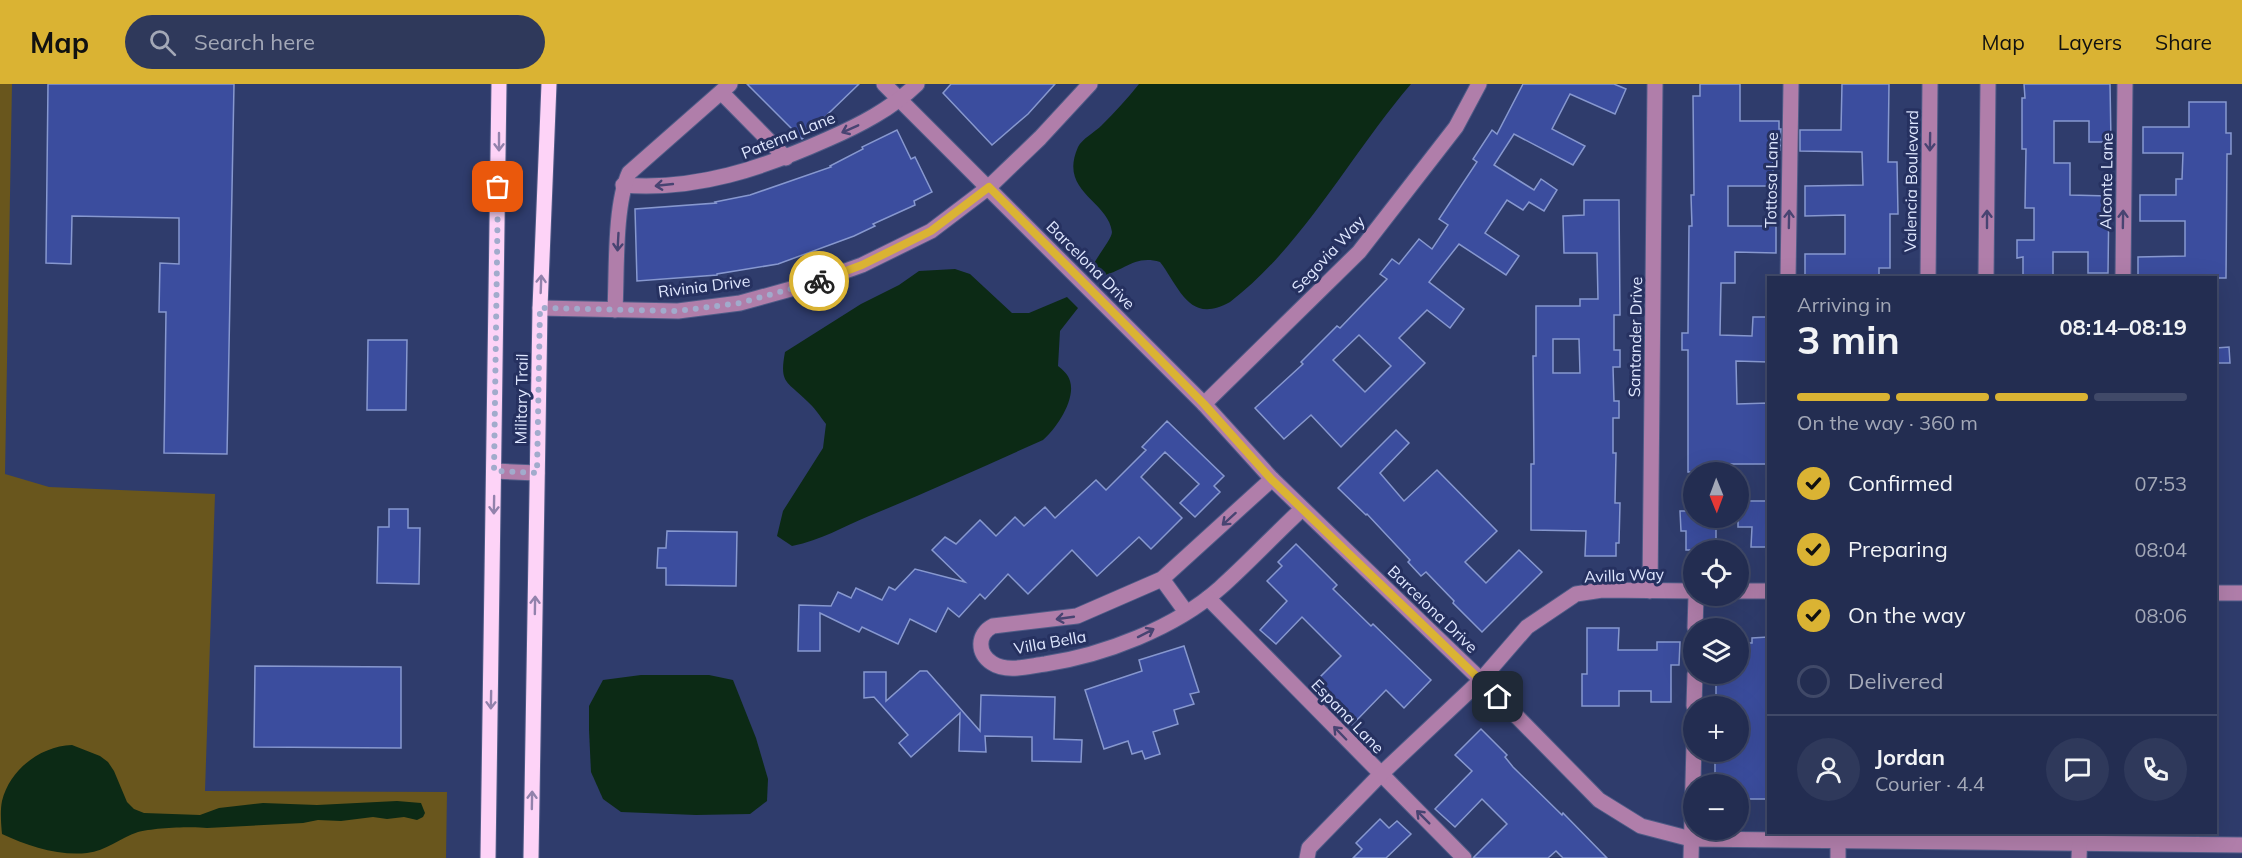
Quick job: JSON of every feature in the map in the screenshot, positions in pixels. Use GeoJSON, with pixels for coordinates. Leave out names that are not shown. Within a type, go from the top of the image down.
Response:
{"type":"FeatureCollection","features":[{"type":"Feature","properties":{"kind":"main road","name":"Military Trail"},"geometry":{"type":"LineString","coordinates":[[488,858],[499,84]]}},
{"type":"Feature","properties":{"kind":"main road","name":"Military Trail"},"geometry":{"type":"LineString","coordinates":[[531,858],[540,308],[549,84]]}},
{"type":"Feature","properties":{"kind":"street","name":"Barcelona Drive"},"geometry":{"type":"LineString","coordinates":[[884,84],[1204,404],[1272,480],[1481,680],[1599,800],[1641,826],[1683,837]]}},
{"type":"Feature","properties":{"kind":"street","name":"Paterna Lane"},"geometry":{"type":"LineString","coordinates":[[623,185],[646,187],[703,181],[740,173],[786,158],[862,124],[900,100],[917,84]]}},
{"type":"Feature","properties":{"kind":"street","name":"Rivinia Drive"},"geometry":{"type":"LineString","coordinates":[[540,308],[678,311],[740,303],[809,284],[862,265],[931,231],[989,187],[1040,138],[1090,84]]}},
{"type":"Feature","properties":{"kind":"street","name":"Segovia Way"},"geometry":{"type":"LineString","coordinates":[[1204,404],[1359,252],[1456,127],[1479,84]]}},
{"type":"Feature","properties":{"kind":"street","name":"Santander Drive"},"geometry":{"type":"LineString","coordinates":[[1650,591],[1655,84]]}},
{"type":"Feature","properties":{"kind":"street","name":"Tottosa Lane"},"geometry":{"type":"LineString","coordinates":[[1788,276],[1791,84]]}},
{"type":"Feature","properties":{"kind":"street","name":"Valencia Boulevard"},"geometry":{"type":"LineString","coordinates":[[1928,276],[1930,84]]}},
{"type":"Feature","properties":{"kind":"street"},"geometry":{"type":"LineString","coordinates":[[1986,276],[1988,84]]}},
{"type":"Feature","properties":{"kind":"street","name":"Alconte Lane"},"geometry":{"type":"LineString","coordinates":[[2123,276],[2125,84]]}},
{"type":"Feature","properties":{"kind":"street"},"geometry":{"type":"LineString","coordinates":[[615,310],[620,213],[623,185],[629,173],[726,88],[786,158]]}},
{"type":"Feature","properties":{"kind":"street"},"geometry":{"type":"LineString","coordinates":[[494,471],[537,473]]}},
{"type":"Feature","properties":{"kind":"street","name":"Villa Bella"},"geometry":{"type":"LineString","coordinates":[[1272,480],[1162,579],[1077,616],[993,627],[983,635],[980,643],[984,657],[993,664],[1017,668],[1060,662],[1135,639],[1208,598],[1302,509]]}},
{"type":"Feature","properties":{"kind":"street"},"geometry":{"type":"LineString","coordinates":[[1162,579],[1186,612]]}},
{"type":"Feature","properties":{"kind":"street","name":"Avilla Way"},"geometry":{"type":"LineString","coordinates":[[1307,858],[1309,848],[1381,774],[1481,680],[1527,627],[1576,594],[1602,590],[1683,591]]}},
{"type":"Feature","properties":{"kind":"street"},"geometry":{"type":"LineString","coordinates":[[1749,591],[1767,591]]}},
{"type":"Feature","properties":{"kind":"street"},"geometry":{"type":"LineString","coordinates":[[2217,593],[2242,593]]}},
{"type":"Feature","properties":{"kind":"street","name":"Espana Lane"},"geometry":{"type":"LineString","coordinates":[[1208,598],[1464,858]]}},
{"type":"Feature","properties":{"kind":"street"},"geometry":{"type":"LineString","coordinates":[[1838,836],[1838,858]]}},
{"type":"Feature","properties":{"kind":"street","name":"Barcelona Drive"},"geometry":{"type":"LineString","coordinates":[[1749,838],[1838,836],[2080,845],[2242,845]]}},
{"type":"Feature","properties":{"kind":"street"},"geometry":{"type":"LineString","coordinates":[[1691,840],[1691,858]]}},
{"type":"Feature","properties":{"kind":"shaded area"},"geometry":{"type":"Polygon","coordinates":[[[0,84],[12,84],[5,474],[49,487],[215,494],[205,791],[447,792],[446,858],[0,858],[0,84]]]}},
{"type":"Feature","properties":{"kind":"shaded area"},"geometry":{"type":"Polygon","coordinates":[[[1139,84],[1411,84],[1304,227],[1281,254],[1230,302],[1216,308],[1205,309],[1187,300],[1160,262],[1143,260],[1100,276],[1092,268],[1112,232],[1109,221],[1079,185],[1074,175],[1074,162],[1080,144],[1107,120],[1139,84]]]}},
{"type":"Feature","properties":{"kind":"shaded area"},"geometry":{"type":"Polygon","coordinates":[[[955,269],[970,274],[1012,313],[1029,313],[1067,297],[1078,308],[1060,331],[1058,366],[1068,376],[1071,389],[1064,414],[1043,440],[822,537],[792,546],[777,536],[783,511],[823,448],[826,424],[812,406],[786,381],[783,370],[785,352],[919,271],[955,269]]]}},
{"type":"Feature","properties":{"kind":"shaded area"},"geometry":{"type":"Polygon","coordinates":[[[641,675],[709,675],[733,680],[756,738],[768,779],[767,801],[750,814],[696,815],[621,812],[603,799],[591,772],[589,706],[603,680],[641,675]]]}},
{"type":"Feature","properties":{"kind":"shaded area"},"geometry":{"type":"Polygon","coordinates":[[[72,745],[100,756],[108,762],[127,802],[134,809],[144,813],[200,815],[219,808],[263,803],[317,805],[397,801],[421,803],[425,813],[417,820],[404,817],[387,819],[373,817],[341,821],[318,820],[303,823],[153,829],[138,832],[100,850],[76,854],[43,849],[2,834],[2,801],[6,789],[19,769],[28,761],[49,750],[72,745]]]}},
{"type":"Feature","properties":{"kind":"building"},"geometry":{"type":"Polygon","coordinates":[[[48,84],[234,84],[227,454],[164,453],[166,312],[159,312],[160,263],[179,264],[179,218],[72,216],[71,264],[46,263],[48,84]]]}},
{"type":"Feature","properties":{"kind":"building"},"geometry":{"type":"Polygon","coordinates":[[[747,84],[859,84],[802,139],[747,84]]]}},
{"type":"Feature","properties":{"kind":"building"},"geometry":{"type":"Polygon","coordinates":[[[951,84],[1055,84],[1028,114],[992,145],[943,93],[951,84]]]}},
{"type":"Feature","properties":{"kind":"building"},"geometry":{"type":"Polygon","coordinates":[[[1523,84],[1614,84],[1626,89],[1615,114],[1570,94],[1552,129],[1585,146],[1573,165],[1514,134],[1494,165],[1534,190],[1541,179],[1557,190],[1544,211],[1529,202],[1523,210],[1507,200],[1485,233],[1519,256],[1506,275],[1459,244],[1429,282],[1464,309],[1450,328],[1427,310],[1399,338],[1425,363],[1341,447],[1311,415],[1284,439],[1255,408],[1303,364],[1301,362],[1337,326],[1340,328],[1387,279],[1380,274],[1392,259],[1399,264],[1419,239],[1432,249],[1448,225],[1439,219],[1477,162],[1473,159],[1492,130],[1497,134],[1523,84]],[[1359,335],[1333,360],[1365,392],[1391,366],[1359,335]]]}},
{"type":"Feature","properties":{"kind":"building"},"geometry":{"type":"Polygon","coordinates":[[[1700,84],[1740,84],[1740,121],[1779,121],[1779,129],[1781,129],[1780,150],[1773,151],[1773,186],[1728,186],[1728,226],[1776,226],[1776,253],[1735,252],[1735,283],[1721,283],[1720,335],[1752,336],[1753,317],[1767,317],[1767,362],[1736,361],[1737,404],[1767,403],[1767,464],[1688,462],[1688,350],[1682,350],[1682,333],[1688,333],[1689,226],[1692,226],[1691,195],[1694,195],[1693,96],[1700,96],[1700,84]]]}},
{"type":"Feature","properties":{"kind":"building"},"geometry":{"type":"Polygon","coordinates":[[[1842,84],[1889,84],[1888,162],[1897,162],[1898,214],[1890,214],[1890,268],[1879,268],[1879,276],[1805,276],[1805,254],[1845,254],[1845,215],[1805,216],[1805,186],[1863,185],[1862,152],[1800,151],[1800,130],[1841,130],[1842,84]]]}},
{"type":"Feature","properties":{"kind":"building"},"geometry":{"type":"Polygon","coordinates":[[[2024,84],[2110,84],[2111,142],[2089,142],[2089,121],[2054,121],[2054,163],[2070,163],[2070,195],[2109,196],[2108,273],[2088,273],[2088,252],[2053,252],[2053,276],[2023,276],[2023,257],[2017,258],[2017,240],[2034,240],[2034,208],[2025,208],[2026,149],[2022,149],[2022,98],[2025,98],[2024,84]]]}},
{"type":"Feature","properties":{"kind":"building"},"geometry":{"type":"Polygon","coordinates":[[[2189,102],[2226,102],[2226,133],[2231,133],[2231,154],[2227,154],[2226,278],[2138,276],[2138,257],[2185,256],[2185,221],[2140,221],[2140,195],[2176,195],[2176,179],[2182,179],[2183,153],[2143,153],[2143,127],[2189,127],[2189,102]]]}},
{"type":"Feature","properties":{"kind":"building"},"geometry":{"type":"Polygon","coordinates":[[[897,130],[911,159],[915,157],[932,192],[914,201],[915,205],[873,224],[875,226],[854,236],[778,264],[717,275],[637,281],[635,209],[716,203],[750,195],[831,167],[863,149],[862,147],[897,130]]]}},
{"type":"Feature","properties":{"kind":"building"},"geometry":{"type":"Polygon","coordinates":[[[1584,200],[1619,200],[1620,315],[1614,315],[1614,350],[1620,350],[1620,367],[1613,367],[1614,401],[1619,401],[1619,418],[1613,418],[1613,453],[1616,453],[1615,503],[1620,503],[1619,543],[1616,543],[1616,556],[1585,556],[1586,531],[1531,530],[1531,464],[1534,464],[1533,356],[1536,356],[1536,306],[1580,306],[1580,299],[1598,299],[1597,253],[1564,253],[1563,216],[1584,215],[1584,200]],[[1553,339],[1553,373],[1580,373],[1579,339],[1553,339]]]}},
{"type":"Feature","properties":{"kind":"building"},"geometry":{"type":"Polygon","coordinates":[[[368,340],[407,340],[406,410],[367,410],[368,340]]]}},
{"type":"Feature","properties":{"kind":"building"},"geometry":{"type":"Polygon","coordinates":[[[2229,347],[2230,363],[2217,363],[2217,348],[2229,347]]]}},
{"type":"Feature","properties":{"kind":"building"},"geometry":{"type":"Polygon","coordinates":[[[1167,421],[1224,476],[1214,486],[1220,492],[1195,517],[1180,503],[1199,484],[1165,452],[1141,477],[1182,518],[1151,549],[1139,537],[1097,576],[1072,550],[1028,594],[1008,574],[985,599],[980,594],[959,617],[948,608],[936,632],[910,619],[898,644],[862,627],[859,632],[820,613],[820,651],[798,651],[799,605],[831,606],[838,592],[851,598],[856,588],[882,600],[889,587],[895,590],[915,569],[965,582],[932,550],[945,537],[956,544],[980,520],[996,536],[1015,517],[1024,526],[1045,507],[1055,518],[1096,480],[1106,490],[1146,450],[1142,447],[1167,421]]]}},
{"type":"Feature","properties":{"kind":"building"},"geometry":{"type":"Polygon","coordinates":[[[1396,430],[1409,443],[1380,473],[1404,501],[1437,470],[1497,531],[1465,562],[1486,583],[1519,550],[1542,572],[1482,632],[1426,572],[1421,576],[1408,562],[1410,560],[1367,514],[1338,488],[1396,430]]]}},
{"type":"Feature","properties":{"kind":"building"},"geometry":{"type":"Polygon","coordinates":[[[1749,501],[1767,501],[1767,547],[1751,547],[1752,527],[1749,527],[1749,501]]]}},
{"type":"Feature","properties":{"kind":"building"},"geometry":{"type":"Polygon","coordinates":[[[389,509],[408,509],[408,528],[420,528],[419,584],[377,583],[378,527],[389,527],[389,509]]]}},
{"type":"Feature","properties":{"kind":"building"},"geometry":{"type":"Polygon","coordinates":[[[1680,511],[1683,511],[1683,528],[1716,528],[1716,540],[1686,540],[1686,531],[1681,531],[1680,511]]]}},
{"type":"Feature","properties":{"kind":"building"},"geometry":{"type":"Polygon","coordinates":[[[667,531],[737,532],[736,586],[666,585],[666,568],[657,568],[658,548],[666,548],[667,531]]]}},
{"type":"Feature","properties":{"kind":"building"},"geometry":{"type":"Polygon","coordinates":[[[1296,544],[1337,585],[1333,589],[1431,680],[1404,708],[1386,690],[1352,725],[1310,687],[1341,656],[1302,617],[1276,644],[1260,630],[1287,601],[1267,581],[1282,566],[1278,562],[1296,544]]]}},
{"type":"Feature","properties":{"kind":"building"},"geometry":{"type":"Polygon","coordinates":[[[1587,628],[1619,628],[1618,650],[1657,650],[1657,642],[1680,642],[1679,665],[1671,665],[1671,702],[1651,702],[1651,691],[1619,691],[1619,706],[1582,706],[1582,674],[1587,674],[1587,628]]]}},
{"type":"Feature","properties":{"kind":"building"},"geometry":{"type":"Polygon","coordinates":[[[1767,637],[1767,799],[1749,799],[1749,774],[1715,774],[1715,762],[1749,762],[1749,696],[1716,696],[1716,684],[1749,684],[1749,643],[1752,643],[1752,638],[1767,637]]]}},
{"type":"Feature","properties":{"kind":"building"},"geometry":{"type":"Polygon","coordinates":[[[1184,646],[1199,692],[1190,694],[1194,704],[1174,710],[1178,724],[1153,732],[1160,754],[1145,759],[1142,751],[1132,754],[1128,741],[1104,749],[1085,690],[1142,671],[1139,660],[1184,646]]]}},
{"type":"Feature","properties":{"kind":"building"},"geometry":{"type":"Polygon","coordinates":[[[255,666],[401,667],[401,748],[254,747],[255,666]]]}},
{"type":"Feature","properties":{"kind":"building"},"geometry":{"type":"Polygon","coordinates":[[[920,671],[927,671],[980,731],[981,695],[1055,697],[1054,739],[1082,740],[1081,762],[1032,761],[1032,737],[985,736],[986,752],[959,751],[960,713],[911,757],[899,743],[908,735],[874,697],[864,698],[864,672],[886,672],[886,701],[920,671]]]}},
{"type":"Feature","properties":{"kind":"building"},"geometry":{"type":"Polygon","coordinates":[[[1481,729],[1507,755],[1505,757],[1513,767],[1607,858],[1563,858],[1556,851],[1548,858],[1473,858],[1507,824],[1482,799],[1455,827],[1435,809],[1472,771],[1455,755],[1481,729]]]}},
{"type":"Feature","properties":{"kind":"building"},"geometry":{"type":"Polygon","coordinates":[[[1380,819],[1389,828],[1397,821],[1411,834],[1386,858],[1353,858],[1362,849],[1356,843],[1380,819]]]}},
{"type":"Feature","properties":{"kind":"way so far"},"geometry":{"type":"LineString","coordinates":[[498,187],[494,471],[537,473],[540,308],[678,311],[740,303],[819,281]]}},
{"type":"Feature","properties":{"kind":"route"},"geometry":{"type":"LineString","coordinates":[[819,281],[862,265],[931,231],[989,187],[1204,404],[1272,480],[1498,697]]}}]}
